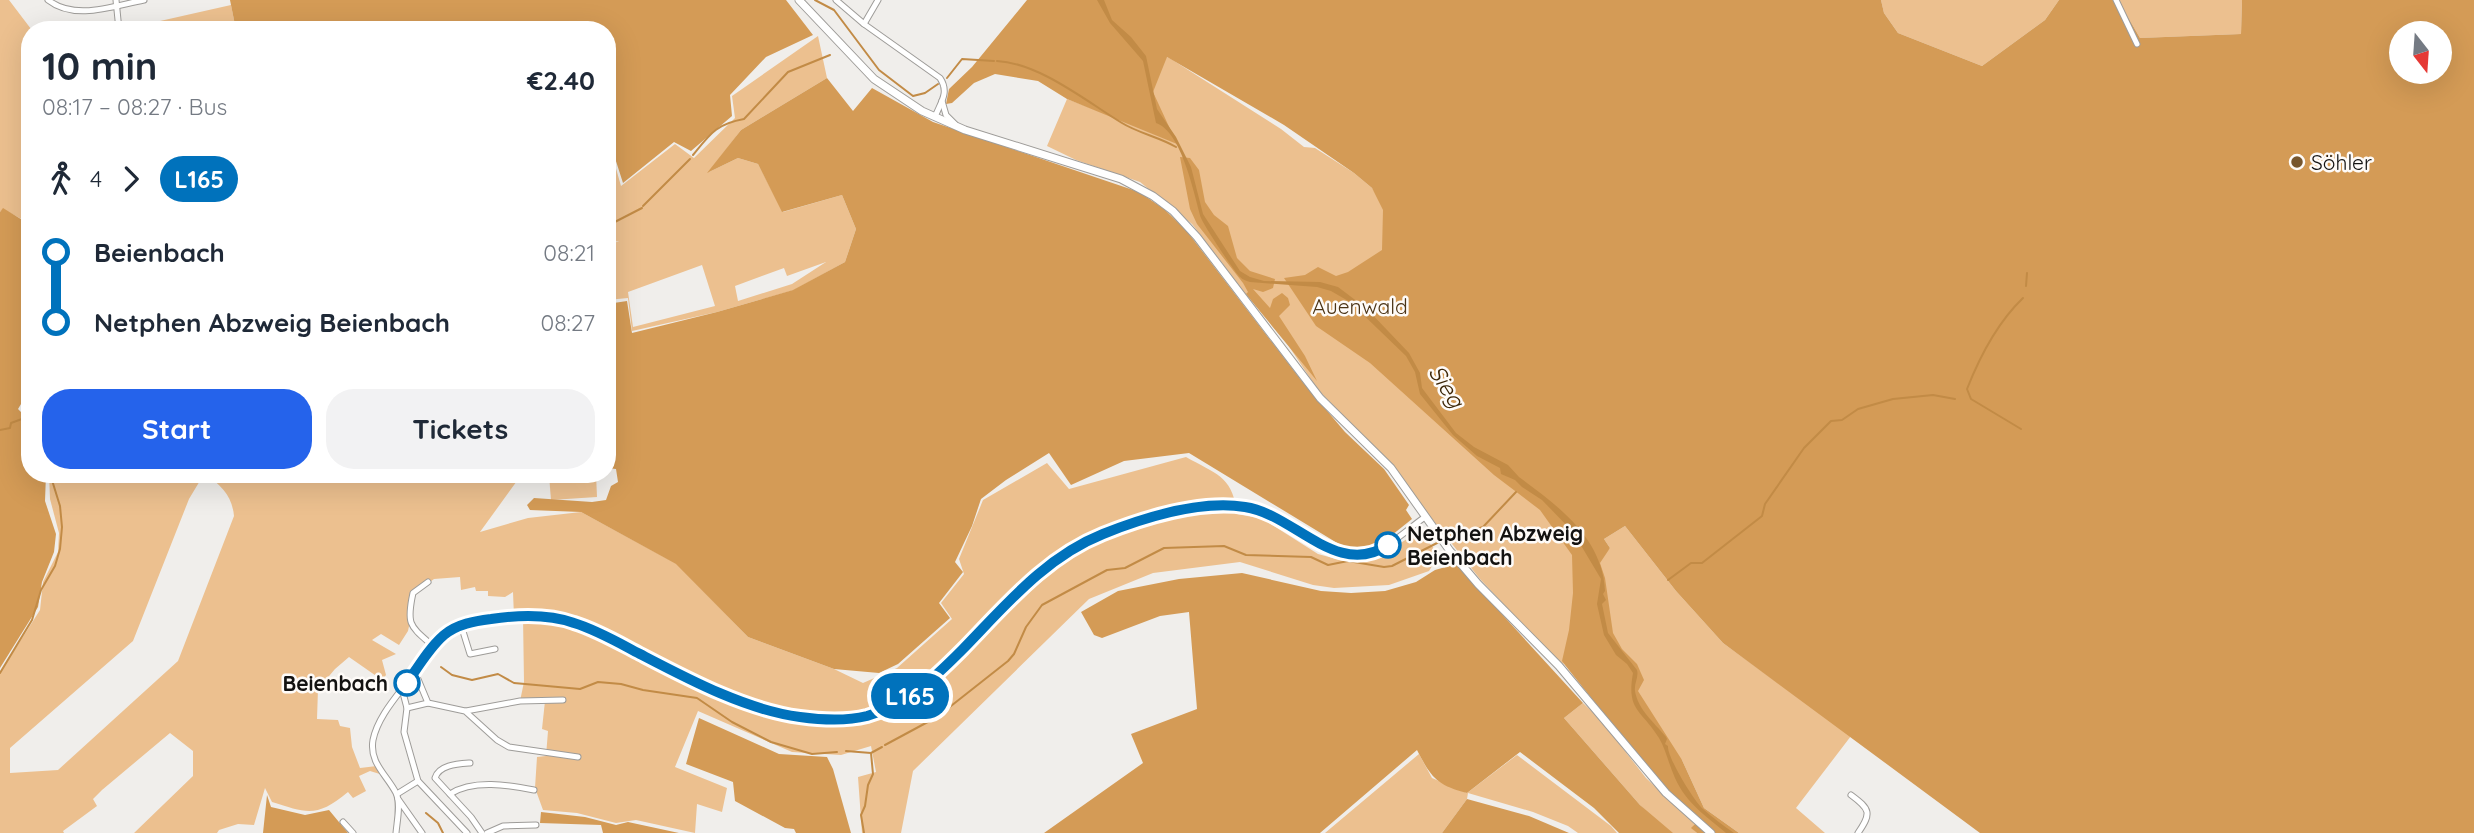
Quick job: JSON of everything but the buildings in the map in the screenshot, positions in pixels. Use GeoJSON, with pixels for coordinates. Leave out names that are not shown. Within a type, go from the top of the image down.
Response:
{"type":"FeatureCollection","features":[{"type":"Feature","properties":{"kind":"main road"},"geometry":{"type":"LineString","coordinates":[[799,0],[874,79],[915,107],[961,128],[1108,173],[1131,183],[1164,204],[1197,237],[1321,398],[1391,468],[1450,551],[1488,595],[1559,666],[1666,793],[1711,833]]}},
{"type":"Feature","properties":{"kind":"street"},"geometry":{"type":"LineString","coordinates":[[48,0],[62,9],[82,12],[117,3],[144,0]]}},
{"type":"Feature","properties":{"kind":"street"},"geometry":{"type":"LineString","coordinates":[[836,0],[940,78],[945,86],[935,117]]}},
{"type":"Feature","properties":{"kind":"street"},"geometry":{"type":"LineString","coordinates":[[864,23],[878,0]]}},
{"type":"Feature","properties":{"kind":"street"},"geometry":{"type":"LineString","coordinates":[[2116,0],[2137,44]]}},
{"type":"Feature","properties":{"kind":"street"},"geometry":{"type":"LineString","coordinates":[[117,3],[118,21]]}},
{"type":"Feature","properties":{"kind":"street"},"geometry":{"type":"LineString","coordinates":[[942,101],[946,115],[961,128]]}},
{"type":"Feature","properties":{"kind":"street"},"geometry":{"type":"LineString","coordinates":[[422,833],[377,766],[372,747],[380,721],[433,646],[461,625],[505,617],[562,620],[592,630],[663,666],[752,705],[800,717],[852,718],[891,707],[923,687],[1043,569],[1077,545],[1111,530],[1186,510],[1218,506],[1246,507],[1270,515],[1328,548],[1358,555],[1385,547],[1425,517]]}},
{"type":"Feature","properties":{"kind":"street"},"geometry":{"type":"LineString","coordinates":[[428,582],[413,593],[410,620],[412,628],[433,646]]}},
{"type":"Feature","properties":{"kind":"street"},"geometry":{"type":"LineString","coordinates":[[461,625],[470,654],[495,649]]}},
{"type":"Feature","properties":{"kind":"street"},"geometry":{"type":"LineString","coordinates":[[415,671],[428,703]]}},
{"type":"Feature","properties":{"kind":"street"},"geometry":{"type":"LineString","coordinates":[[402,689],[407,708],[404,732],[418,781],[467,833]]}},
{"type":"Feature","properties":{"kind":"street"},"geometry":{"type":"LineString","coordinates":[[407,708],[428,703],[465,711],[520,701],[563,700]]}},
{"type":"Feature","properties":{"kind":"street"},"geometry":{"type":"LineString","coordinates":[[465,711],[497,740],[509,747],[578,757]]}},
{"type":"Feature","properties":{"kind":"street"},"geometry":{"type":"LineString","coordinates":[[470,763],[445,767],[435,775],[436,780],[484,833],[503,826],[536,825]]}},
{"type":"Feature","properties":{"kind":"street"},"geometry":{"type":"LineString","coordinates":[[397,797],[418,781]]}},
{"type":"Feature","properties":{"kind":"street"},"geometry":{"type":"LineString","coordinates":[[450,794],[459,789],[478,786],[534,790]]}},
{"type":"Feature","properties":{"kind":"street"},"geometry":{"type":"LineString","coordinates":[[1851,795],[1868,811],[1867,821],[1858,833]]}},
{"type":"Feature","properties":{"kind":"street"},"geometry":{"type":"LineString","coordinates":[[396,833],[397,797]]}},
{"type":"Feature","properties":{"kind":"street"},"geometry":{"type":"LineString","coordinates":[[343,822],[353,833]]}},
{"type":"Feature","properties":{"kind":"green space"},"geometry":{"type":"Polygon","coordinates":[[[0,0],[9,0],[25,21],[21,21],[21,219],[3,209],[0,212],[0,0]]]}},
{"type":"Feature","properties":{"kind":"green space"},"geometry":{"type":"Polygon","coordinates":[[[230,0],[786,0],[813,35],[766,57],[730,95],[732,116],[691,151],[674,142],[623,183],[616,161],[616,21],[234,21],[230,0]]]}},
{"type":"Feature","properties":{"kind":"green space","name":"Auenwald"},"geometry":{"type":"Polygon","coordinates":[[[1027,0],[1881,0],[1884,13],[1898,33],[1982,66],[2045,20],[2059,0],[2118,0],[2140,38],[2241,34],[2242,0],[2474,0],[2474,833],[1980,833],[1723,643],[1676,591],[1625,526],[1604,539],[1610,548],[1600,563],[1605,578],[1613,633],[1622,649],[1637,664],[1644,680],[1638,691],[1682,760],[1704,808],[1739,833],[1697,833],[1691,828],[1699,820],[1657,781],[1562,661],[1573,593],[1572,555],[1540,510],[1494,475],[1370,363],[1316,326],[1284,278],[1305,275],[1318,267],[1336,276],[1348,272],[1382,250],[1383,210],[1372,188],[1284,125],[1167,57],[1153,92],[1177,144],[1067,99],[1038,81],[995,74],[974,83],[952,103],[946,104],[949,89],[972,67],[1027,0]]]}},
{"type":"Feature","properties":{"kind":"green space","name":"Auenwald"},"geometry":{"type":"Polygon","coordinates":[[[1051,0],[1171,59],[1281,129],[1304,147],[1315,148],[1354,173],[1372,188],[1603,536],[1602,557],[1610,548],[1604,539],[1625,526],[1676,591],[1723,643],[1851,736],[1796,808],[1825,833],[1739,833],[1704,808],[1682,760],[1619,732],[1612,718],[1587,686],[1585,690],[1564,664],[1556,660],[1480,579],[1373,445],[1318,390],[1288,345],[1192,224],[1140,182],[1076,160],[1047,146],[1067,99],[1101,112],[1051,0]]]}},
{"type":"Feature","properties":{"kind":"green space"},"geometry":{"type":"Polygon","coordinates":[[[1881,0],[2059,0],[2045,20],[1982,66],[1898,33],[1884,13],[1881,0]]]}},
{"type":"Feature","properties":{"kind":"green space"},"geometry":{"type":"Polygon","coordinates":[[[2118,0],[2242,0],[2241,34],[2140,38],[2118,0]]]}},
{"type":"Feature","properties":{"kind":"green space"},"geometry":{"type":"Polygon","coordinates":[[[231,5],[234,21],[160,21],[231,5]]]}},
{"type":"Feature","properties":{"kind":"green space"},"geometry":{"type":"Polygon","coordinates":[[[818,36],[827,78],[741,130],[709,172],[738,158],[758,164],[783,212],[842,195],[856,229],[845,262],[794,290],[717,312],[632,331],[628,298],[616,299],[616,242],[619,241],[616,242],[616,168],[621,186],[675,144],[694,158],[735,118],[732,96],[818,36]],[[826,262],[787,276],[784,268],[735,286],[738,301],[792,284],[826,262]],[[702,265],[628,292],[633,327],[715,306],[702,265]]]}},
{"type":"Feature","properties":{"kind":"green space"},"geometry":{"type":"Polygon","coordinates":[[[827,78],[853,111],[872,88],[933,122],[1139,192],[1164,209],[1186,230],[1301,380],[1345,432],[1384,469],[1409,505],[1406,510],[1412,519],[1377,547],[1352,552],[1189,453],[1124,461],[1071,485],[1049,453],[981,499],[955,562],[963,572],[939,603],[950,618],[898,664],[879,673],[834,669],[748,637],[676,564],[581,512],[530,510],[527,505],[534,498],[592,502],[606,500],[611,486],[618,482],[616,303],[627,301],[632,333],[793,290],[845,262],[856,229],[842,195],[782,212],[758,164],[738,158],[707,173],[741,130],[827,78]]]}},
{"type":"Feature","properties":{"kind":"green space"},"geometry":{"type":"Polygon","coordinates":[[[1180,157],[1190,158],[1199,170],[1205,202],[1214,215],[1228,226],[1237,258],[1250,271],[1275,279],[1273,288],[1263,292],[1253,289],[1270,308],[1273,299],[1282,293],[1288,298],[1290,305],[1279,316],[1305,356],[1317,381],[1246,294],[1248,292],[1243,283],[1197,224],[1190,209],[1180,157]]]}},
{"type":"Feature","properties":{"kind":"green space"},"geometry":{"type":"Polygon","coordinates":[[[3,208],[21,219],[21,404],[18,409],[21,412],[21,483],[46,483],[45,501],[56,534],[54,552],[42,582],[38,607],[0,668],[0,212],[3,208]]]}},
{"type":"Feature","properties":{"kind":"green space"},"geometry":{"type":"Polygon","coordinates":[[[1186,457],[1214,472],[1227,484],[1232,491],[1237,514],[1263,519],[1318,554],[1351,563],[1381,555],[1420,531],[1439,555],[1429,571],[1389,585],[1334,588],[1313,585],[1240,562],[1153,573],[1089,599],[913,771],[901,833],[862,833],[858,777],[876,772],[871,746],[841,755],[792,752],[698,711],[675,767],[727,788],[722,812],[697,804],[695,833],[636,820],[616,823],[577,813],[543,810],[535,788],[537,757],[546,756],[548,731],[542,729],[545,701],[520,701],[524,682],[523,617],[514,617],[513,592],[505,597],[488,596],[488,591],[476,591],[475,587],[461,590],[460,577],[434,579],[416,592],[408,631],[399,645],[381,634],[372,640],[396,654],[382,660],[386,675],[382,680],[349,657],[318,689],[317,719],[338,720],[340,726],[350,728],[352,747],[360,768],[377,766],[383,775],[370,771],[359,776],[366,791],[353,798],[348,792],[328,806],[303,811],[272,802],[265,788],[254,825],[238,824],[217,833],[134,833],[193,776],[193,751],[170,733],[102,790],[93,799],[97,806],[63,831],[64,833],[0,833],[0,673],[40,610],[43,582],[58,552],[59,533],[50,499],[49,483],[199,483],[189,499],[133,641],[10,748],[10,773],[58,770],[178,661],[234,516],[231,502],[216,483],[515,483],[480,532],[528,518],[581,512],[677,564],[748,637],[834,669],[863,683],[897,668],[952,619],[941,603],[964,574],[959,559],[983,500],[1047,463],[1069,489],[1186,457]]]}},
{"type":"Feature","properties":{"kind":"green space"},"geometry":{"type":"Polygon","coordinates":[[[550,483],[596,483],[597,497],[551,500],[550,483]]]}},
{"type":"Feature","properties":{"kind":"green space"},"geometry":{"type":"Polygon","coordinates":[[[1456,564],[1583,703],[1564,718],[1640,805],[1673,833],[1619,833],[1594,808],[1520,752],[1467,793],[1448,787],[1436,779],[1417,750],[1320,833],[1044,833],[1143,763],[1131,734],[1197,709],[1189,612],[1160,616],[1102,638],[1094,635],[1081,612],[1118,591],[1179,579],[1242,573],[1321,591],[1351,593],[1385,591],[1416,582],[1435,570],[1456,564]]]}},
{"type":"Feature","properties":{"kind":"green space"},"geometry":{"type":"Polygon","coordinates":[[[1583,703],[1599,718],[1646,778],[1695,824],[1692,828],[1697,833],[1668,833],[1640,805],[1564,718],[1583,703]]]}},
{"type":"Feature","properties":{"kind":"green space"},"geometry":{"type":"Polygon","coordinates":[[[699,718],[779,754],[827,757],[833,769],[851,833],[796,833],[794,829],[785,828],[735,801],[733,782],[686,764],[699,718]]]}},
{"type":"Feature","properties":{"kind":"green space"},"geometry":{"type":"Polygon","coordinates":[[[1419,754],[1432,778],[1467,793],[1517,755],[1617,833],[1578,833],[1568,826],[1533,812],[1468,793],[1467,799],[1442,833],[1325,833],[1419,754]]]}},
{"type":"Feature","properties":{"kind":"green space"},"geometry":{"type":"Polygon","coordinates":[[[267,795],[271,807],[305,815],[329,810],[348,833],[263,833],[267,795]]]}},
{"type":"Feature","properties":{"kind":"green space"},"geometry":{"type":"Polygon","coordinates":[[[1467,799],[1529,816],[1569,833],[1442,833],[1467,799]]]}},
{"type":"Feature","properties":{"kind":"green space"},"geometry":{"type":"Polygon","coordinates":[[[541,812],[585,817],[616,825],[628,822],[679,833],[603,833],[601,825],[540,823],[541,812]]]}},
{"type":"Feature","properties":{"kind":"shaded area"},"geometry":{"type":"Polygon","coordinates":[[[1097,0],[1104,0],[1112,20],[1131,37],[1146,56],[1157,109],[1176,137],[1191,167],[1203,214],[1240,271],[1264,281],[1320,282],[1338,287],[1367,309],[1409,353],[1420,373],[1422,388],[1456,433],[1474,447],[1508,465],[1562,511],[1587,539],[1602,572],[1605,591],[1603,594],[1606,600],[1602,604],[1608,633],[1637,670],[1635,691],[1639,704],[1666,737],[1665,744],[1672,759],[1694,797],[1703,809],[1734,833],[1726,833],[1685,795],[1659,738],[1637,709],[1631,686],[1633,673],[1616,655],[1604,635],[1597,604],[1601,579],[1573,532],[1542,500],[1515,480],[1501,474],[1500,468],[1477,456],[1453,435],[1420,394],[1415,372],[1406,356],[1350,302],[1331,291],[1317,287],[1250,282],[1237,274],[1201,218],[1180,151],[1173,138],[1156,123],[1143,61],[1110,23],[1097,0]]]}},
{"type":"Feature","properties":{"kind":"waterway"},"geometry":{"type":"LineString","coordinates":[[815,0],[834,10],[879,70],[913,96],[925,93],[938,84]]}},
{"type":"Feature","properties":{"kind":"waterway"},"geometry":{"type":"LineString","coordinates":[[693,155],[714,131],[744,119],[788,72],[830,55]]}},
{"type":"Feature","properties":{"kind":"waterway"},"geometry":{"type":"LineString","coordinates":[[947,78],[962,59],[994,61]]}},
{"type":"Feature","properties":{"kind":"waterway"},"geometry":{"type":"LineString","coordinates":[[997,61],[1013,63],[1046,76],[1128,126],[1176,147]]}},
{"type":"Feature","properties":{"kind":"waterway"},"geometry":{"type":"LineString","coordinates":[[643,206],[690,159]]}},
{"type":"Feature","properties":{"kind":"waterway"},"geometry":{"type":"LineString","coordinates":[[616,221],[642,208]]}},
{"type":"Feature","properties":{"kind":"waterway"},"geometry":{"type":"LineString","coordinates":[[2026,286],[2027,273]]}},
{"type":"Feature","properties":{"kind":"waterway"},"geometry":{"type":"LineString","coordinates":[[2021,429],[1971,399],[1967,389],[1990,340],[2023,298]]}},
{"type":"Feature","properties":{"kind":"waterway"},"geometry":{"type":"LineString","coordinates":[[1668,580],[1691,563],[1702,563],[1762,516],[1765,504],[1804,448],[1831,421],[1842,420],[1858,409],[1893,399],[1933,395],[1955,399]]}},
{"type":"Feature","properties":{"kind":"waterway"},"geometry":{"type":"LineString","coordinates":[[0,430],[10,428],[11,423],[21,419]]}},
{"type":"Feature","properties":{"kind":"waterway"},"geometry":{"type":"LineString","coordinates":[[0,673],[32,620],[41,590],[55,566],[60,549],[60,506],[53,483]]}},
{"type":"Feature","properties":{"kind":"waterway","name":"Beienbach"},"geometry":{"type":"LineString","coordinates":[[1444,539],[1483,527],[1516,492]]}},
{"type":"Feature","properties":{"kind":"waterway","name":"Beienbach"},"geometry":{"type":"LineString","coordinates":[[885,745],[937,717],[1008,661],[1026,627],[1042,605],[1107,570],[1125,568],[1164,548],[1224,546],[1246,555],[1311,557],[1328,565],[1348,561],[1384,567],[1392,566],[1439,542]]}},
{"type":"Feature","properties":{"kind":"waterway","name":"Beienbach"},"geometry":{"type":"LineString","coordinates":[[441,667],[452,675],[472,680],[498,674],[514,683],[580,689],[598,682],[697,698],[732,722],[771,742],[812,754],[837,752]]}},
{"type":"Feature","properties":{"kind":"waterway","name":"Beienbach"},"geometry":{"type":"LineString","coordinates":[[846,751],[871,753],[882,747]]}},
{"type":"Feature","properties":{"kind":"waterway"},"geometry":{"type":"LineString","coordinates":[[864,833],[861,815],[873,774],[871,753]]}},
{"type":"Feature","properties":{"kind":"waterway","name":"Beienbach"},"geometry":{"type":"LineString","coordinates":[[426,813],[438,823],[443,833]]}},
{"type":"Feature","properties":{"kind":"bus line","name":"L165"},"geometry":{"type":"LineString","coordinates":[[407,683],[433,646],[450,631],[482,620],[538,617],[576,623],[709,687],[770,711],[813,718],[864,717],[901,702],[939,674],[1011,599],[1059,557],[1094,537],[1132,523],[1186,510],[1237,506],[1270,515],[1328,548],[1349,555],[1365,555],[1388,545]]}},
{"type":"Feature","properties":{"kind":"place","name":"Söhler"},"geometry":{"type":"Point","coordinates":[2297,162]}},
{"type":"Feature","properties":{"kind":"place","name":"Netphen Abzweig Beienbach"},"geometry":{"type":"Point","coordinates":[1388,545]}},
{"type":"Feature","properties":{"kind":"place","name":"Beienbach"},"geometry":{"type":"Point","coordinates":[407,683]}},
{"type":"Feature","properties":{"kind":"water label","name":"Sieg"},"geometry":{"type":"Point","coordinates":[1447,386]}}]}
